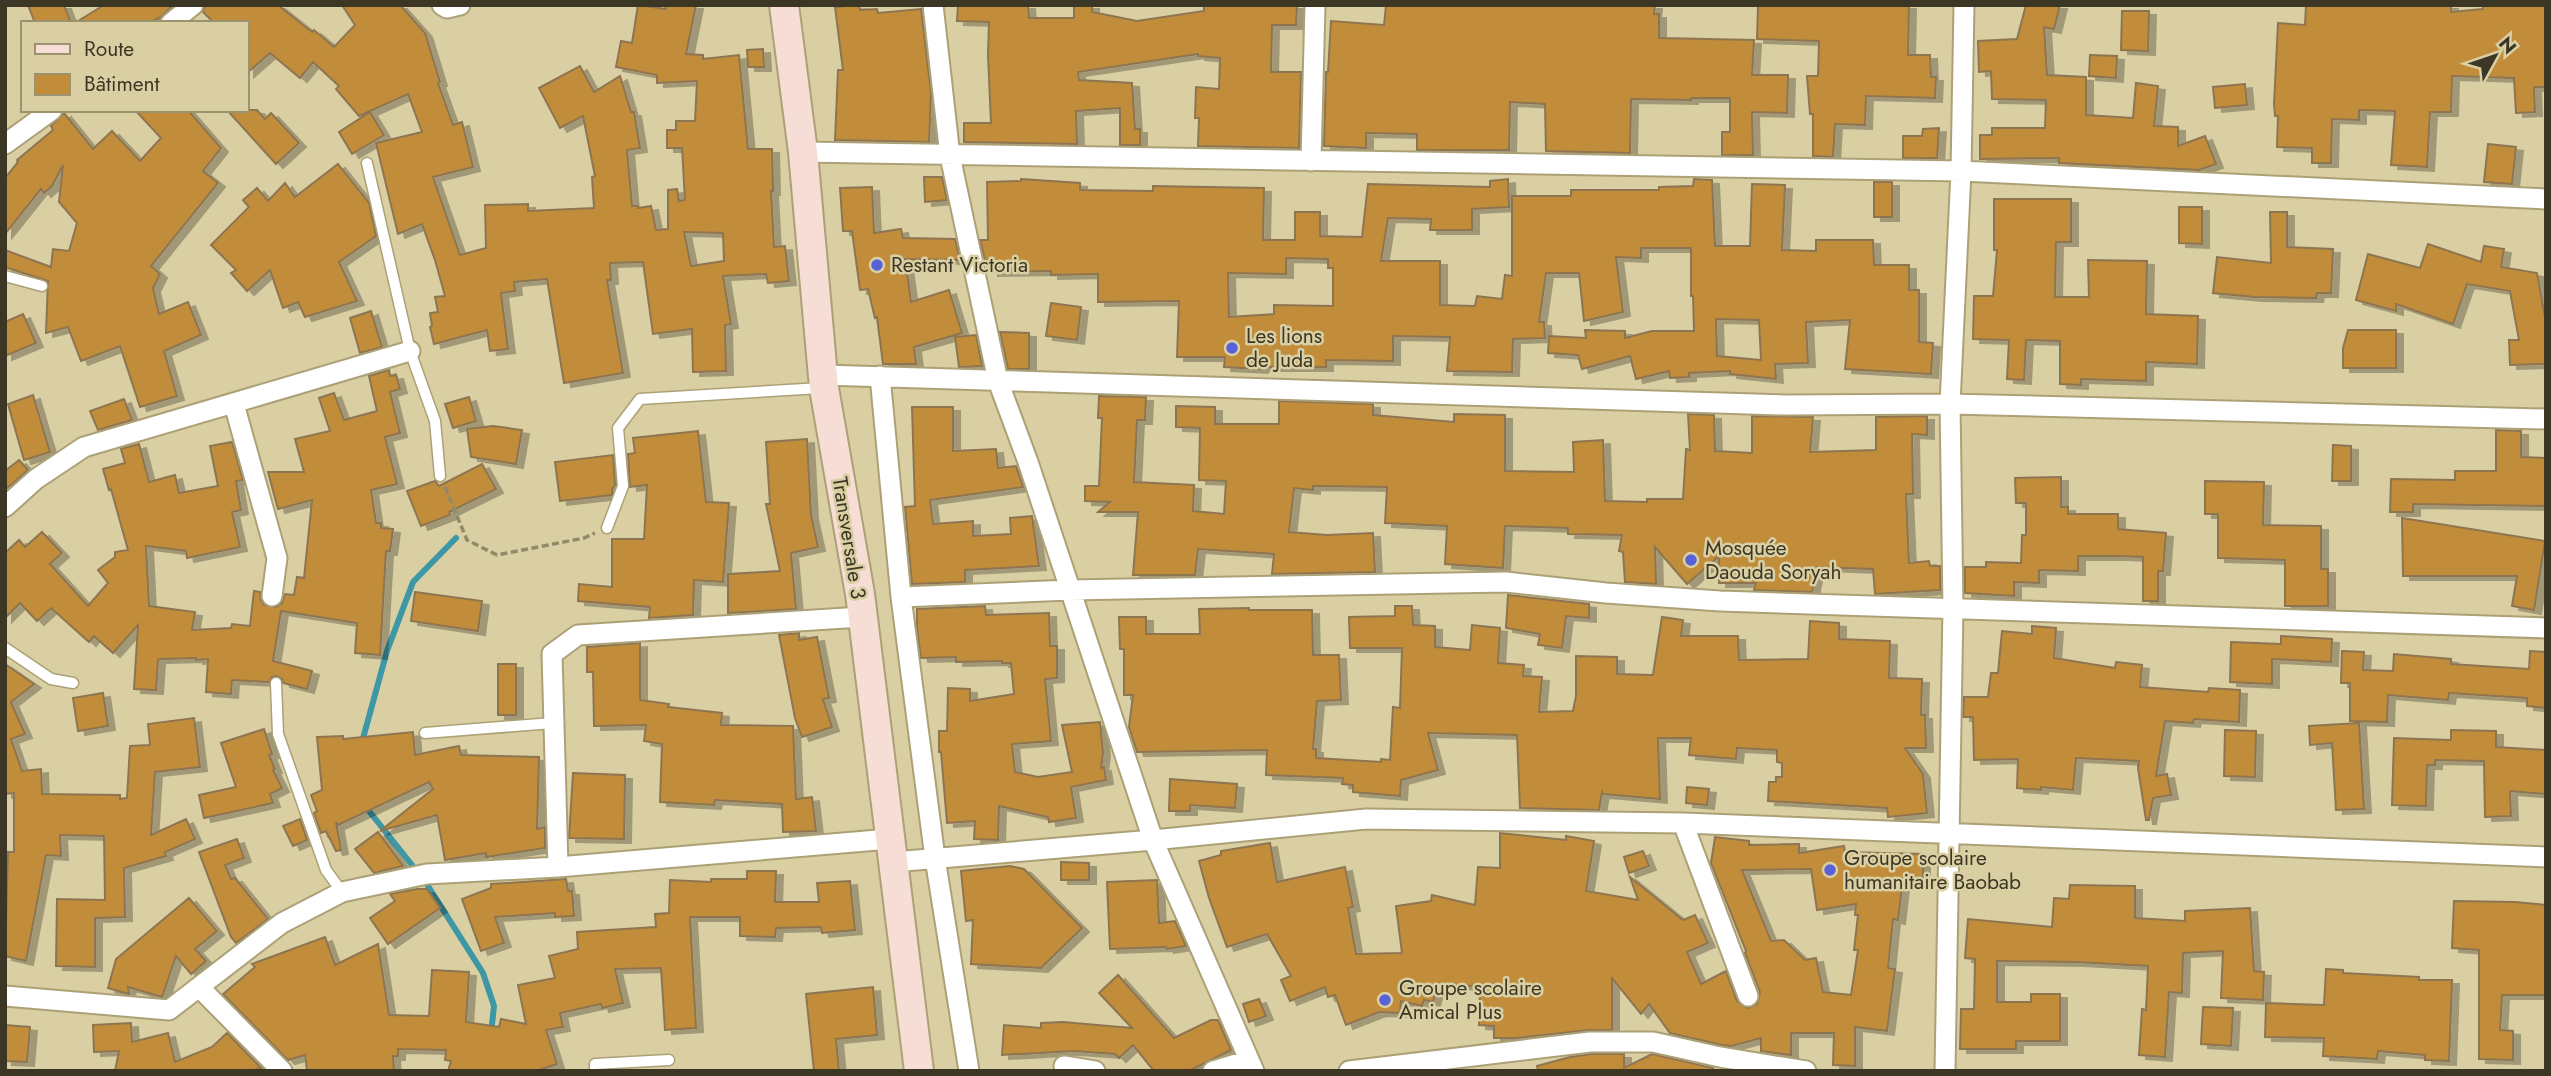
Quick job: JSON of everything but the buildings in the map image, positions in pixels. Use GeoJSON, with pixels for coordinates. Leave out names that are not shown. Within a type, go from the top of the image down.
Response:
{"type":"FeatureCollection","features":[{"type":"Feature","properties":{"kind":"main road","name":"Transversale 3"},"geometry":{"type":"LineString","coordinates":[[784,5],[803,152],[823,382],[862,617],[919,1071]]}},
{"type":"Feature","properties":{"kind":"street"},"geometry":{"type":"LineString","coordinates":[[173,21],[192,5]]}},
{"type":"Feature","properties":{"kind":"street"},"geometry":{"type":"LineString","coordinates":[[442,5],[447,8],[460,5]]}},
{"type":"Feature","properties":{"kind":"street"},"geometry":{"type":"LineString","coordinates":[[933,5],[950,156],[998,381],[1028,462],[1153,840],[1252,1065],[1213,1071]]}},
{"type":"Feature","properties":{"kind":"street"},"geometry":{"type":"LineString","coordinates":[[1311,161],[1315,5]]}},
{"type":"Feature","properties":{"kind":"street"},"geometry":{"type":"LineString","coordinates":[[1945,1071],[1953,607],[1950,404],[1961,171],[1964,5]]}},
{"type":"Feature","properties":{"kind":"street"},"geometry":{"type":"LineString","coordinates":[[5,144],[49,112]]}},
{"type":"Feature","properties":{"kind":"street"},"geometry":{"type":"LineString","coordinates":[[803,152],[1961,171],[2546,199]]}},
{"type":"Feature","properties":{"kind":"street"},"geometry":{"type":"LineString","coordinates":[[5,507],[36,479],[84,447],[410,351]]}},
{"type":"Feature","properties":{"kind":"street"},"geometry":{"type":"LineString","coordinates":[[823,382],[880,376],[1639,398],[1784,405],[1950,404],[2546,419]]}},
{"type":"Feature","properties":{"kind":"street"},"geometry":{"type":"LineString","coordinates":[[880,376],[901,597],[935,858],[969,1071]]}},
{"type":"Feature","properties":{"kind":"street"},"geometry":{"type":"LineString","coordinates":[[234,404],[277,558],[272,596]]}},
{"type":"Feature","properties":{"kind":"street"},"geometry":{"type":"LineString","coordinates":[[901,597],[1070,590],[1506,582],[1606,593],[1720,601],[2546,628]]}},
{"type":"Feature","properties":{"kind":"street"},"geometry":{"type":"LineString","coordinates":[[558,867],[552,654],[578,635],[862,617]]}},
{"type":"Feature","properties":{"kind":"street"},"geometry":{"type":"LineString","coordinates":[[5,996],[169,1010],[282,923],[342,892],[427,874],[891,850],[935,858],[1366,819],[1683,823],[2546,856]]}},
{"type":"Feature","properties":{"kind":"street"},"geometry":{"type":"LineString","coordinates":[[1683,823],[1748,996]]}},
{"type":"Feature","properties":{"kind":"street"},"geometry":{"type":"LineString","coordinates":[[199,986],[282,1071]]}},
{"type":"Feature","properties":{"kind":"street"},"geometry":{"type":"LineString","coordinates":[[1349,1071],[1590,1042],[1653,1042],[1721,1064],[1806,1071]]}},
{"type":"Feature","properties":{"kind":"street"},"geometry":{"type":"LineString","coordinates":[[1064,1066],[1096,1071]]}},
{"type":"Feature","properties":{"kind":"lane"},"geometry":{"type":"LineString","coordinates":[[368,163],[410,351],[435,421],[440,476]]}},
{"type":"Feature","properties":{"kind":"lane"},"geometry":{"type":"LineString","coordinates":[[5,276],[42,286]]}},
{"type":"Feature","properties":{"kind":"lane"},"geometry":{"type":"LineString","coordinates":[[607,528],[623,486],[618,428],[640,399],[823,382]]}},
{"type":"Feature","properties":{"kind":"lane"},"geometry":{"type":"LineString","coordinates":[[5,648],[51,679],[73,683]]}},
{"type":"Feature","properties":{"kind":"lane"},"geometry":{"type":"LineString","coordinates":[[276,683],[278,734],[326,870],[342,892]]}},
{"type":"Feature","properties":{"kind":"lane"},"geometry":{"type":"LineString","coordinates":[[425,733],[554,723]]}},
{"type":"Feature","properties":{"kind":"lane"},"geometry":{"type":"LineString","coordinates":[[595,1071],[595,1064],[669,1060]]}},
{"type":"Feature","properties":{"kind":"path"},"geometry":{"type":"LineString","coordinates":[[440,476],[467,540],[497,555],[584,538],[607,528]]}},
{"type":"Feature","properties":{"kind":"waterway"},"geometry":{"type":"LineString","coordinates":[[362,742],[387,651],[413,582],[456,538]]}},
{"type":"Feature","properties":{"kind":"waterway"},"geometry":{"type":"LineString","coordinates":[[365,806],[412,865]]}},
{"type":"Feature","properties":{"kind":"waterway"},"geometry":{"type":"LineString","coordinates":[[428,886],[483,973],[494,1006],[491,1034]]}},
{"type":"Feature","properties":{"kind":"place","name":"Restant Victoria"},"geometry":{"type":"Point","coordinates":[877,265]}},
{"type":"Feature","properties":{"kind":"place","name":"Les lions de Juda"},"geometry":{"type":"Point","coordinates":[1232,348]}},
{"type":"Feature","properties":{"kind":"place","name":"Mosquée Daouda Soryah"},"geometry":{"type":"Point","coordinates":[1691,560]}},
{"type":"Feature","properties":{"kind":"place","name":"Groupe scolaire humanitaire Baobab"},"geometry":{"type":"Point","coordinates":[1830,870]}},
{"type":"Feature","properties":{"kind":"place","name":"Groupe scolaire Amical Plus"},"geometry":{"type":"Point","coordinates":[1385,1000]}}]}
